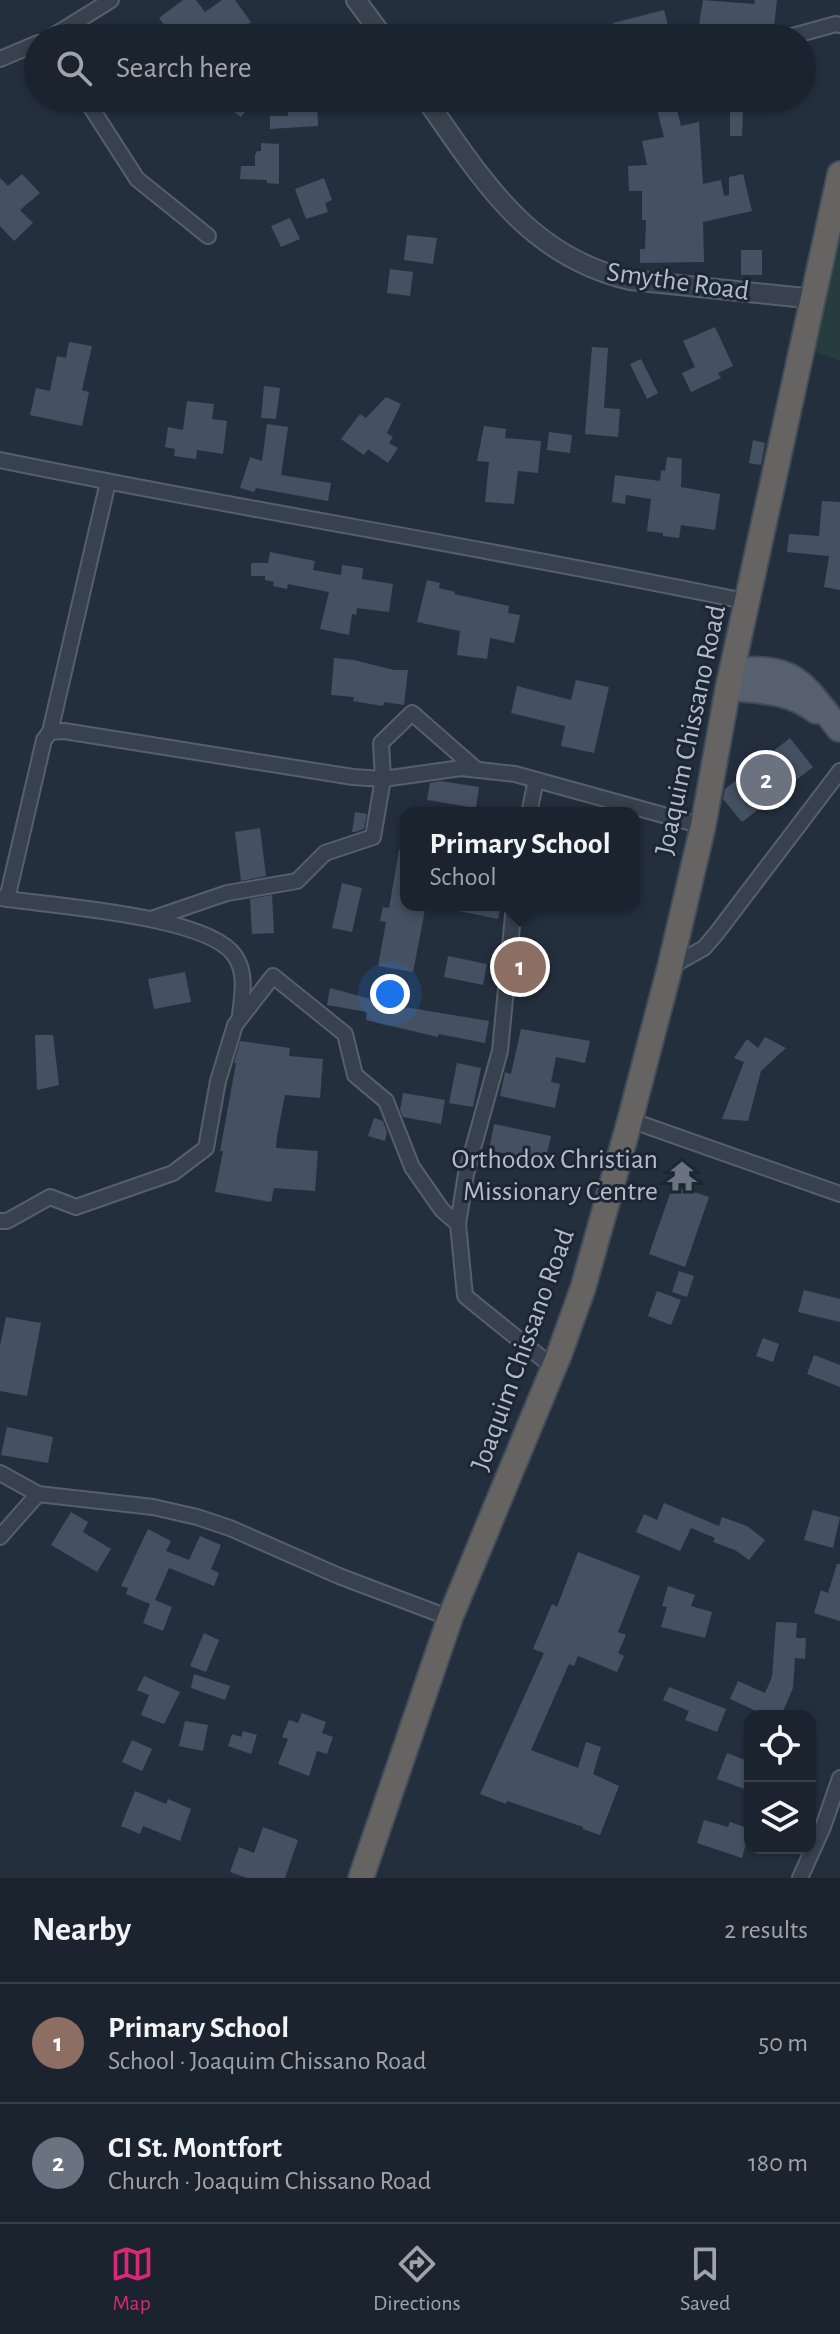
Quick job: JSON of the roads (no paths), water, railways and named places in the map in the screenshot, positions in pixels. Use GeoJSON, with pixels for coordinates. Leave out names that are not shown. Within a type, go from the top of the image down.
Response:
{"type":"FeatureCollection","features":[{"type":"Feature","properties":{"kind":"highway","name":"Joaquim Chissano Road"},"geometry":{"type":"LineString","coordinates":[[361,1878],[450,1618],[554,1368],[583,1288],[670,967],[703,826],[730,680],[840,174]]}},
{"type":"Feature","properties":{"kind":"main road"},"geometry":{"type":"LineString","coordinates":[[730,680],[762,668],[783,672],[805,685],[840,729]]}},
{"type":"Feature","properties":{"kind":"street"},"geometry":{"type":"LineString","coordinates":[[75,24],[111,0]]}},
{"type":"Feature","properties":{"kind":"street"},"geometry":{"type":"LineString","coordinates":[[356,0],[374,24]]}},
{"type":"Feature","properties":{"kind":"street"},"geometry":{"type":"LineString","coordinates":[[816,29],[840,25]]}},
{"type":"Feature","properties":{"kind":"street"},"geometry":{"type":"LineString","coordinates":[[0,59],[24,49]]}},
{"type":"Feature","properties":{"kind":"street"},"geometry":{"type":"LineString","coordinates":[[94,112],[137,179],[208,236]]}},
{"type":"Feature","properties":{"kind":"street","name":"Smythe Road"},"geometry":{"type":"LineString","coordinates":[[435,112],[489,188],[529,229],[564,256],[600,273],[630,280],[815,299]]}},
{"type":"Feature","properties":{"kind":"street"},"geometry":{"type":"LineString","coordinates":[[0,460],[749,602]]}},
{"type":"Feature","properties":{"kind":"street"},"geometry":{"type":"LineString","coordinates":[[0,1221],[7,1221],[50,1197],[76,1207],[173,1173],[206,1148],[218,1081],[239,1017],[244,975],[234,954],[208,937],[178,924],[3,898],[44,740],[50,732],[108,482]]}},
{"type":"Feature","properties":{"kind":"street"},"geometry":{"type":"LineString","coordinates":[[151,919],[227,893],[297,881],[325,853],[373,837],[383,779],[381,743],[412,713],[476,769]]}},
{"type":"Feature","properties":{"kind":"street"},"geometry":{"type":"LineString","coordinates":[[50,732],[64,731],[353,777],[383,779],[461,768],[476,769],[536,780],[634,807]]}},
{"type":"Feature","properties":{"kind":"street"},"geometry":{"type":"LineString","coordinates":[[670,967],[704,948],[840,771]]}},
{"type":"Feature","properties":{"kind":"street"},"geometry":{"type":"LineString","coordinates":[[530,807],[536,780]]}},
{"type":"Feature","properties":{"kind":"street"},"geometry":{"type":"LineString","coordinates":[[640,809],[703,826]]}},
{"type":"Feature","properties":{"kind":"street"},"geometry":{"type":"LineString","coordinates":[[513,911],[500,1051],[466,1174],[458,1224],[465,1296],[554,1368]]}},
{"type":"Feature","properties":{"kind":"street"},"geometry":{"type":"LineString","coordinates":[[239,1017],[273,976],[345,1034],[355,1075],[386,1101],[412,1167],[442,1210],[458,1224]]}},
{"type":"Feature","properties":{"kind":"street"},"geometry":{"type":"LineString","coordinates":[[630,1120],[840,1194]]}},
{"type":"Feature","properties":{"kind":"street"},"geometry":{"type":"LineString","coordinates":[[0,1473],[38,1494],[153,1507],[197,1517],[450,1618]]}},
{"type":"Feature","properties":{"kind":"street"},"geometry":{"type":"LineString","coordinates":[[0,1537],[38,1494]]}},
{"type":"Feature","properties":{"kind":"street"},"geometry":{"type":"LineString","coordinates":[[800,1878],[823,1827],[840,1778]]}},
{"type":"Feature","properties":{"kind":"place","name":"CI St. Montfort"},"geometry":{"type":"Point","coordinates":[766,780]}},
{"type":"Feature","properties":{"kind":"place","name":"Primary School"},"geometry":{"type":"Point","coordinates":[520,967]}},
{"type":"Feature","properties":{"kind":"place","name":"Orthodox Christian Missionary Centre"},"geometry":{"type":"Point","coordinates":[682,1176]}}]}
